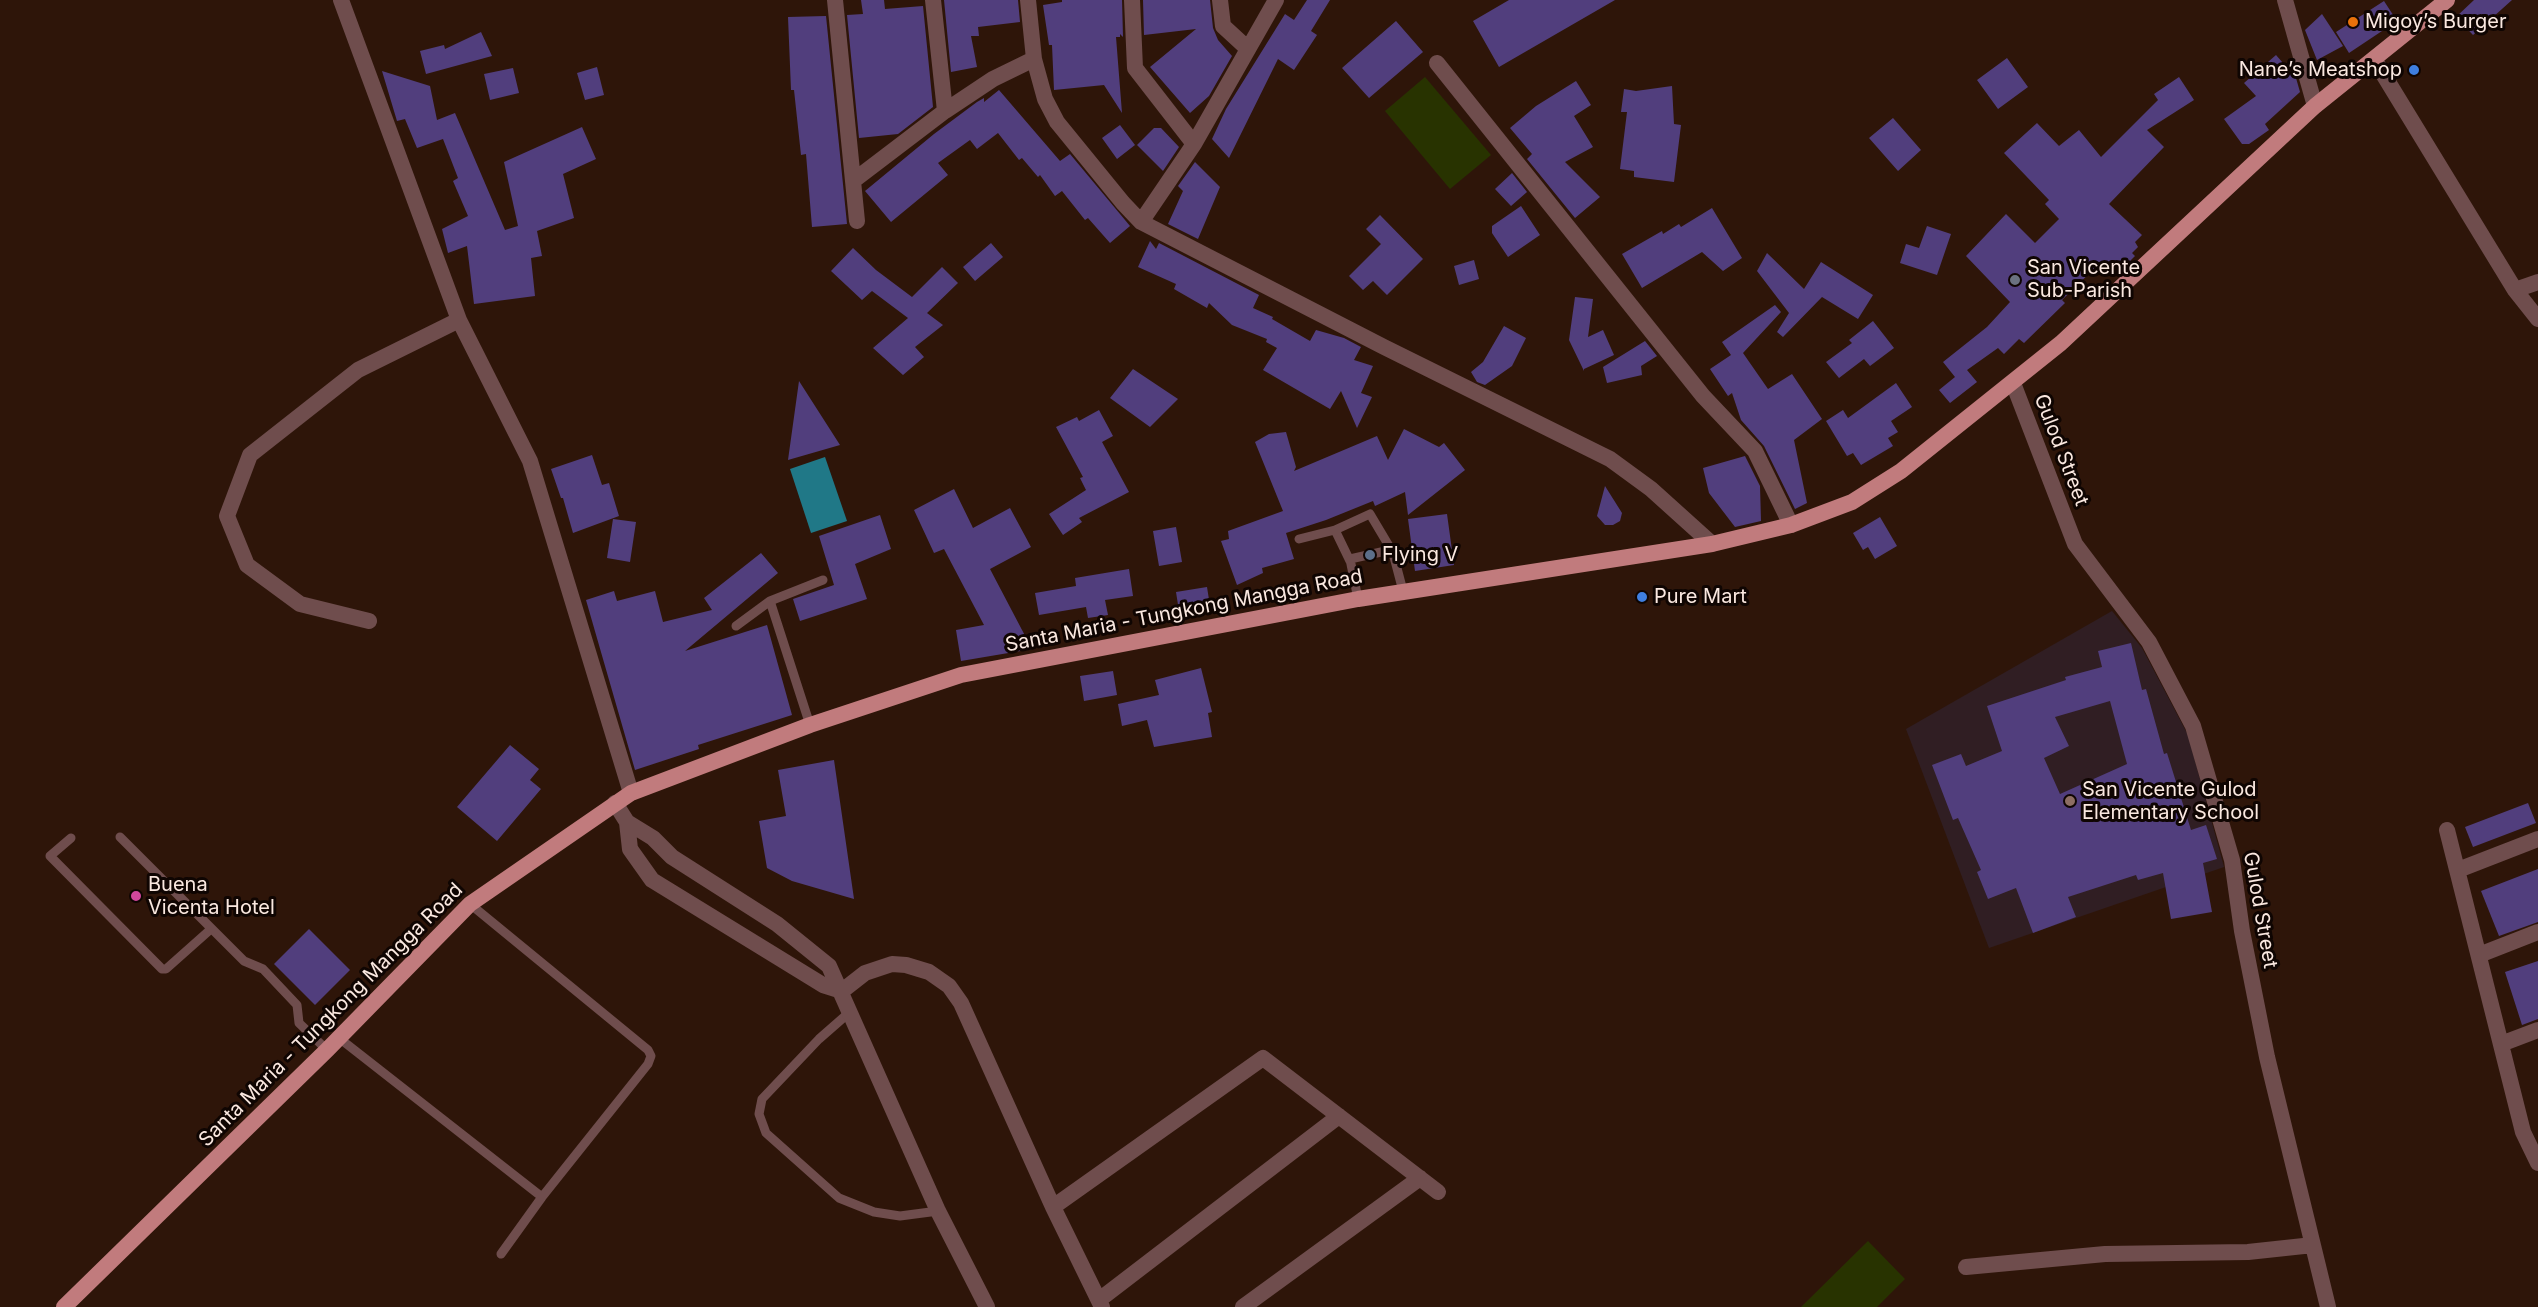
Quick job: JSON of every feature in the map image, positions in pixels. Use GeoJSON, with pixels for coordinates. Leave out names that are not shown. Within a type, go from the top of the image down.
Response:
{"type":"FeatureCollection","features":[{"type":"Feature","properties":{"kind":"main road","name":"Santa Maria - Tungkong Mangga Road"},"geometry":{"type":"LineString","coordinates":[[64,1307],[333,1044],[470,904],[632,793],[810,725],[961,675],[1403,591],[1712,544],[1791,525],[1852,502],[1901,471],[2061,343],[2315,106],[2447,0]]}},
{"type":"Feature","properties":{"kind":"street"},"geometry":{"type":"LineString","coordinates":[[341,0],[459,320],[530,461],[632,793]]}},
{"type":"Feature","properties":{"kind":"street"},"geometry":{"type":"LineString","coordinates":[[835,0],[857,221]]}},
{"type":"Feature","properties":{"kind":"street"},"geometry":{"type":"LineString","coordinates":[[933,0],[945,111]]}},
{"type":"Feature","properties":{"kind":"street"},"geometry":{"type":"LineString","coordinates":[[1028,0],[1034,59],[1045,99],[1057,122],[1141,222],[1384,347],[1610,459],[1651,489],[1712,544]]}},
{"type":"Feature","properties":{"kind":"street"},"geometry":{"type":"LineString","coordinates":[[1132,0],[1135,68],[1194,144]]}},
{"type":"Feature","properties":{"kind":"street"},"geometry":{"type":"LineString","coordinates":[[1220,0],[1223,26],[1248,49]]}},
{"type":"Feature","properties":{"kind":"street"},"geometry":{"type":"LineString","coordinates":[[1141,222],[1194,144],[1276,0]]}},
{"type":"Feature","properties":{"kind":"street"},"geometry":{"type":"LineString","coordinates":[[2285,0],[2315,106]]}},
{"type":"Feature","properties":{"kind":"street"},"geometry":{"type":"LineString","coordinates":[[853,181],[945,111],[993,79],[1034,59]]}},
{"type":"Feature","properties":{"kind":"street"},"geometry":{"type":"LineString","coordinates":[[2374,60],[2515,290],[2538,319]]}},
{"type":"Feature","properties":{"kind":"street"},"geometry":{"type":"LineString","coordinates":[[1437,63],[1703,396],[1755,452],[1791,525]]}},
{"type":"Feature","properties":{"kind":"street"},"geometry":{"type":"LineString","coordinates":[[2515,290],[2538,282]]}},
{"type":"Feature","properties":{"kind":"street"},"geometry":{"type":"LineString","coordinates":[[369,621],[300,604],[247,565],[227,516],[249,455],[358,370],[459,320]]}},
{"type":"Feature","properties":{"kind":"street","name":"Gulod Street"},"geometry":{"type":"LineString","coordinates":[[2013,383],[2075,544],[2149,642],[2193,726],[2232,860],[2242,931],[2267,1057],[2313,1245],[2324,1306]]}},
{"type":"Feature","properties":{"kind":"street"},"geometry":{"type":"LineString","coordinates":[[615,803],[627,822],[630,849],[652,880],[823,985],[842,991]]}},
{"type":"Feature","properties":{"kind":"street"},"geometry":{"type":"LineString","coordinates":[[627,822],[653,838],[672,857],[777,924],[829,966],[851,1011],[938,1211],[987,1307]]}},
{"type":"Feature","properties":{"kind":"street"},"geometry":{"type":"LineString","coordinates":[[2448,831],[2501,1044],[2531,1129],[2538,1163]]}},
{"type":"Feature","properties":{"kind":"street"},"geometry":{"type":"LineString","coordinates":[[2458,870],[2538,839]]}},
{"type":"Feature","properties":{"kind":"street"},"geometry":{"type":"LineString","coordinates":[[2479,955],[2538,932]]}},
{"type":"Feature","properties":{"kind":"street"},"geometry":{"type":"LineString","coordinates":[[842,991],[865,972],[892,964],[906,965],[929,972],[949,986],[961,1003],[1053,1207],[1101,1304],[1339,1116]]}},
{"type":"Feature","properties":{"kind":"street"},"geometry":{"type":"LineString","coordinates":[[2501,1044],[2538,1030]]}},
{"type":"Feature","properties":{"kind":"street"},"geometry":{"type":"LineString","coordinates":[[1053,1207],[1263,1058],[1438,1192]]}},
{"type":"Feature","properties":{"kind":"street"},"geometry":{"type":"LineString","coordinates":[[1243,1307],[1420,1178]]}},
{"type":"Feature","properties":{"kind":"street"},"geometry":{"type":"LineString","coordinates":[[1966,1267],[2105,1254],[2248,1252],[2313,1245]]}},
{"type":"Feature","properties":{"kind":"lane"},"geometry":{"type":"LineString","coordinates":[[1299,539],[1335,530],[1370,514],[1392,551],[1403,591]]}},
{"type":"Feature","properties":{"kind":"lane"},"geometry":{"type":"LineString","coordinates":[[1335,530],[1350,561],[1358,599]]}},
{"type":"Feature","properties":{"kind":"lane"},"geometry":{"type":"LineString","coordinates":[[1350,561],[1352,558],[1392,551]]}},
{"type":"Feature","properties":{"kind":"lane"},"geometry":{"type":"LineString","coordinates":[[736,626],[770,601],[823,580]]}},
{"type":"Feature","properties":{"kind":"lane"},"geometry":{"type":"LineString","coordinates":[[770,601],[810,725]]}},
{"type":"Feature","properties":{"kind":"lane"},"geometry":{"type":"LineString","coordinates":[[120,837],[244,961],[263,969],[297,1005],[299,1023],[333,1044],[542,1197]]}},
{"type":"Feature","properties":{"kind":"lane"},"geometry":{"type":"LineString","coordinates":[[71,838],[50,856],[162,969],[166,969],[212,928]]}},
{"type":"Feature","properties":{"kind":"lane"},"geometry":{"type":"LineString","coordinates":[[470,904],[648,1050],[651,1056],[648,1064],[542,1197],[501,1254]]}},
{"type":"Feature","properties":{"kind":"lane"},"geometry":{"type":"LineString","coordinates":[[851,1011],[819,1039],[762,1099],[759,1114],[766,1132],[839,1198],[874,1212],[900,1216],[938,1211]]}},
{"type":"Feature","properties":{"kind":"shaded area","name":"San Vicente Gulod Elementary School"},"geometry":{"type":"Polygon","coordinates":[[[2112,611],[2142,648],[2188,735],[2224,867],[1989,948],[1906,729],[2112,611]]]}},
{"type":"Feature","properties":{"kind":"green space"},"geometry":{"type":"Polygon","coordinates":[[[1425,77],[1491,155],[1450,189],[1385,111],[1425,77]]]}},
{"type":"Feature","properties":{"kind":"green space"},"geometry":{"type":"Polygon","coordinates":[[[1868,1241],[1905,1279],[1877,1307],[1801,1307],[1868,1241]]]}},
{"type":"Feature","properties":{"kind":"water"},"geometry":{"type":"Polygon","coordinates":[[[825,457],[847,521],[811,533],[790,469],[825,457]]]}},
{"type":"Feature","properties":{"kind":"building"},"geometry":{"type":"Polygon","coordinates":[[[861,0],[884,0],[885,9],[923,6],[933,107],[898,134],[859,138],[847,15],[863,14],[861,0]]]}},
{"type":"Feature","properties":{"kind":"building"},"geometry":{"type":"Polygon","coordinates":[[[944,0],[1018,0],[1020,22],[978,27],[979,36],[971,36],[977,67],[951,72],[944,0]]]}},
{"type":"Feature","properties":{"kind":"building"},"geometry":{"type":"Polygon","coordinates":[[[1062,0],[1122,0],[1123,37],[1120,34],[1120,37],[1116,37],[1122,113],[1104,85],[1054,90],[1052,45],[1049,45],[1043,5],[1062,2],[1062,0]]]}},
{"type":"Feature","properties":{"kind":"building"},"geometry":{"type":"Polygon","coordinates":[[[1143,0],[1210,0],[1213,28],[1218,40],[1232,56],[1209,96],[1190,113],[1150,67],[1196,29],[1144,35],[1143,0]]]}},
{"type":"Feature","properties":{"kind":"building"},"geometry":{"type":"Polygon","coordinates":[[[1307,0],[1330,0],[1311,31],[1317,35],[1294,70],[1278,59],[1229,158],[1212,139],[1226,109],[1285,14],[1294,20],[1307,0]]]}},
{"type":"Feature","properties":{"kind":"building"},"geometry":{"type":"Polygon","coordinates":[[[1509,0],[1615,0],[1499,67],[1473,21],[1509,0]]]}},
{"type":"Feature","properties":{"kind":"building"},"geometry":{"type":"Polygon","coordinates":[[[2474,0],[2512,0],[2473,35],[2456,17],[2474,0]]]}},
{"type":"Feature","properties":{"kind":"building"},"geometry":{"type":"Polygon","coordinates":[[[2384,1],[2397,21],[2349,53],[2336,32],[2384,1]]]}},
{"type":"Feature","properties":{"kind":"building"},"geometry":{"type":"Polygon","coordinates":[[[2322,14],[2343,46],[2317,60],[2305,30],[2322,14]]]}},
{"type":"Feature","properties":{"kind":"building"},"geometry":{"type":"Polygon","coordinates":[[[826,16],[847,224],[812,227],[806,154],[801,155],[794,90],[791,90],[788,17],[826,16]]]}},
{"type":"Feature","properties":{"kind":"building"},"geometry":{"type":"Polygon","coordinates":[[[1396,21],[1423,52],[1369,98],[1342,68],[1396,21]]]}},
{"type":"Feature","properties":{"kind":"building"},"geometry":{"type":"Polygon","coordinates":[[[481,32],[492,56],[426,74],[420,51],[444,45],[445,49],[481,32]]]}},
{"type":"Feature","properties":{"kind":"building"},"geometry":{"type":"Polygon","coordinates":[[[2276,55],[2296,78],[2300,92],[2265,124],[2269,130],[2249,144],[2242,144],[2224,119],[2256,96],[2244,83],[2276,55]]]}},
{"type":"Feature","properties":{"kind":"building"},"geometry":{"type":"Polygon","coordinates":[[[2007,58],[2028,87],[1998,109],[1977,80],[2007,58]]]}},
{"type":"Feature","properties":{"kind":"building"},"geometry":{"type":"Polygon","coordinates":[[[597,67],[604,95],[585,100],[577,73],[597,67]]]}},
{"type":"Feature","properties":{"kind":"building"},"geometry":{"type":"Polygon","coordinates":[[[513,68],[519,93],[490,100],[484,74],[513,68]]]}},
{"type":"Feature","properties":{"kind":"building"},"geometry":{"type":"Polygon","coordinates":[[[382,71],[430,86],[437,120],[455,113],[505,230],[518,226],[504,162],[582,127],[596,159],[563,174],[574,218],[537,231],[542,256],[531,258],[535,296],[474,304],[467,246],[448,253],[442,229],[468,216],[453,181],[458,178],[443,139],[417,148],[405,119],[397,121],[382,71]]]}},
{"type":"Feature","properties":{"kind":"building"},"geometry":{"type":"Polygon","coordinates":[[[2179,77],[2194,100],[2147,130],[2164,147],[2109,204],[2142,235],[2135,242],[2138,247],[2132,253],[2135,256],[2117,274],[2102,261],[2062,300],[2065,303],[2024,343],[2019,339],[2004,354],[1998,348],[1967,370],[1977,382],[1950,403],[1939,390],[1955,377],[1943,362],[1987,327],[2010,302],[1966,256],[2006,214],[2035,243],[2059,219],[2045,204],[2049,200],[2004,153],[2037,123],[2059,146],[2079,130],[2101,157],[2158,100],[2154,94],[2179,77]]]}},
{"type":"Feature","properties":{"kind":"building"},"geometry":{"type":"Polygon","coordinates":[[[1576,81],[1591,105],[1574,116],[1593,147],[1565,162],[1600,197],[1575,218],[1527,159],[1532,154],[1510,128],[1536,106],[1576,81]]]}},
{"type":"Feature","properties":{"kind":"building"},"geometry":{"type":"Polygon","coordinates":[[[1672,86],[1674,124],[1681,125],[1674,182],[1634,177],[1634,171],[1620,169],[1627,112],[1621,112],[1624,89],[1636,91],[1672,86]]]}},
{"type":"Feature","properties":{"kind":"building"},"geometry":{"type":"Polygon","coordinates":[[[999,90],[1060,161],[1070,154],[1130,226],[1110,243],[1088,218],[1085,220],[1062,191],[1055,196],[1040,175],[1038,177],[1022,158],[1019,160],[998,133],[977,149],[970,140],[938,163],[948,175],[891,222],[865,191],[934,134],[977,102],[984,98],[984,102],[999,90]]]}},
{"type":"Feature","properties":{"kind":"building"},"geometry":{"type":"Polygon","coordinates":[[[1893,118],[1921,150],[1898,171],[1869,138],[1893,118]]]}},
{"type":"Feature","properties":{"kind":"building"},"geometry":{"type":"Polygon","coordinates":[[[1120,125],[1135,145],[1117,159],[1102,138],[1120,125]]]}},
{"type":"Feature","properties":{"kind":"building"},"geometry":{"type":"Polygon","coordinates":[[[1154,128],[1161,128],[1179,147],[1163,171],[1137,145],[1154,128]]]}},
{"type":"Feature","properties":{"kind":"building"},"geometry":{"type":"Polygon","coordinates":[[[1195,162],[1220,187],[1198,239],[1168,224],[1183,191],[1178,186],[1195,162]]]}},
{"type":"Feature","properties":{"kind":"building"},"geometry":{"type":"Polygon","coordinates":[[[1512,173],[1527,192],[1511,206],[1495,189],[1512,173]]]}},
{"type":"Feature","properties":{"kind":"building"},"geometry":{"type":"Polygon","coordinates":[[[1521,206],[1540,235],[1508,257],[1492,233],[1492,226],[1521,206]]]}},
{"type":"Feature","properties":{"kind":"building"},"geometry":{"type":"Polygon","coordinates":[[[1712,208],[1742,258],[1723,271],[1702,252],[1642,288],[1622,254],[1662,231],[1663,234],[1679,224],[1681,227],[1712,208]]]}},
{"type":"Feature","properties":{"kind":"building"},"geometry":{"type":"Polygon","coordinates":[[[1380,215],[1423,259],[1387,295],[1373,281],[1363,290],[1349,276],[1381,244],[1366,229],[1380,215]]]}},
{"type":"Feature","properties":{"kind":"building"},"geometry":{"type":"Polygon","coordinates":[[[1927,226],[1951,234],[1937,275],[1900,263],[1906,244],[1919,248],[1927,226]]]}},
{"type":"Feature","properties":{"kind":"building"},"geometry":{"type":"Polygon","coordinates":[[[1150,241],[1156,249],[1159,243],[1259,295],[1253,308],[1273,317],[1272,319],[1310,341],[1316,330],[1344,338],[1361,347],[1354,360],[1373,366],[1361,393],[1372,397],[1357,428],[1341,391],[1330,409],[1263,370],[1277,348],[1266,342],[1267,339],[1232,325],[1209,303],[1207,308],[1174,289],[1176,284],[1138,267],[1150,241]]]}},
{"type":"Feature","properties":{"kind":"building"},"geometry":{"type":"Polygon","coordinates":[[[991,243],[1003,257],[975,281],[963,267],[991,243]]]}},
{"type":"Feature","properties":{"kind":"building"},"geometry":{"type":"Polygon","coordinates":[[[853,248],[876,270],[912,297],[942,267],[958,283],[927,313],[943,325],[915,347],[924,357],[903,375],[873,348],[908,318],[872,291],[862,300],[831,271],[853,248]]]}},
{"type":"Feature","properties":{"kind":"building"},"geometry":{"type":"Polygon","coordinates":[[[1767,253],[1804,289],[1821,262],[1873,295],[1858,319],[1822,297],[1783,337],[1777,332],[1789,313],[1757,271],[1767,253]]]}},
{"type":"Feature","properties":{"kind":"building"},"geometry":{"type":"Polygon","coordinates":[[[1474,260],[1479,279],[1459,285],[1454,266],[1474,260]]]}},
{"type":"Feature","properties":{"kind":"building"},"geometry":{"type":"Polygon","coordinates":[[[1575,297],[1593,299],[1588,337],[1603,330],[1614,355],[1584,371],[1569,340],[1575,297]]]}},
{"type":"Feature","properties":{"kind":"building"},"geometry":{"type":"Polygon","coordinates":[[[1775,305],[1781,312],[1743,353],[1768,389],[1792,374],[1822,419],[1794,440],[1807,503],[1795,509],[1764,446],[1741,420],[1732,393],[1728,396],[1710,369],[1731,355],[1722,342],[1775,305]]]}},
{"type":"Feature","properties":{"kind":"building"},"geometry":{"type":"Polygon","coordinates":[[[1873,321],[1894,348],[1870,366],[1864,359],[1839,378],[1826,362],[1852,343],[1849,340],[1873,321]]]}},
{"type":"Feature","properties":{"kind":"building"},"geometry":{"type":"Polygon","coordinates":[[[1504,326],[1526,338],[1512,366],[1485,385],[1477,382],[1471,372],[1483,362],[1504,326]]]}},
{"type":"Feature","properties":{"kind":"building"},"geometry":{"type":"Polygon","coordinates":[[[1645,341],[1657,356],[1641,366],[1642,375],[1607,383],[1603,367],[1645,341]]]}},
{"type":"Feature","properties":{"kind":"building"},"geometry":{"type":"Polygon","coordinates":[[[1133,369],[1178,399],[1150,427],[1110,398],[1133,369]]]}},
{"type":"Feature","properties":{"kind":"building"},"geometry":{"type":"Polygon","coordinates":[[[799,381],[840,445],[788,460],[799,381]]]}},
{"type":"Feature","properties":{"kind":"building"},"geometry":{"type":"Polygon","coordinates":[[[1896,383],[1912,407],[1891,421],[1898,432],[1888,438],[1893,446],[1861,465],[1853,453],[1847,456],[1826,421],[1843,410],[1848,418],[1896,383]]]}},
{"type":"Feature","properties":{"kind":"building"},"geometry":{"type":"Polygon","coordinates":[[[1099,410],[1113,436],[1102,442],[1129,492],[1079,518],[1082,522],[1063,535],[1049,514],[1086,490],[1080,478],[1083,477],[1056,427],[1077,417],[1079,421],[1099,410]]]}},
{"type":"Feature","properties":{"kind":"building"},"geometry":{"type":"Polygon","coordinates":[[[1404,429],[1439,447],[1444,443],[1465,470],[1408,515],[1405,492],[1375,506],[1373,501],[1286,533],[1294,559],[1262,568],[1263,573],[1237,585],[1221,541],[1229,539],[1228,531],[1283,511],[1255,442],[1269,434],[1286,432],[1296,467],[1294,471],[1377,436],[1388,460],[1404,429]]]}},
{"type":"Feature","properties":{"kind":"building"},"geometry":{"type":"Polygon","coordinates":[[[592,455],[602,485],[609,483],[619,516],[573,533],[563,498],[561,498],[551,469],[592,455]]]}},
{"type":"Feature","properties":{"kind":"building"},"geometry":{"type":"Polygon","coordinates":[[[1745,456],[1760,486],[1761,521],[1735,527],[1709,493],[1703,468],[1745,456]]]}},
{"type":"Feature","properties":{"kind":"building"},"geometry":{"type":"Polygon","coordinates":[[[1605,486],[1622,513],[1620,521],[1613,525],[1605,525],[1597,516],[1605,486]]]}},
{"type":"Feature","properties":{"kind":"building"},"geometry":{"type":"Polygon","coordinates":[[[954,489],[973,528],[1010,508],[1031,547],[990,569],[1032,649],[961,661],[956,630],[984,625],[944,549],[934,553],[914,510],[954,489]]]}},
{"type":"Feature","properties":{"kind":"building"},"geometry":{"type":"Polygon","coordinates":[[[1447,514],[1454,565],[1415,571],[1408,519],[1447,514]]]}},
{"type":"Feature","properties":{"kind":"building"},"geometry":{"type":"Polygon","coordinates":[[[880,515],[891,549],[855,564],[867,599],[800,621],[793,599],[834,585],[819,536],[880,515]]]}},
{"type":"Feature","properties":{"kind":"building"},"geometry":{"type":"Polygon","coordinates":[[[1880,517],[1897,546],[1875,559],[1868,547],[1863,550],[1853,533],[1880,517]]]}},
{"type":"Feature","properties":{"kind":"building"},"geometry":{"type":"Polygon","coordinates":[[[613,519],[636,522],[630,562],[607,558],[613,519]]]}},
{"type":"Feature","properties":{"kind":"building"},"geometry":{"type":"Polygon","coordinates":[[[1176,527],[1182,562],[1159,566],[1153,531],[1176,527]]]}},
{"type":"Feature","properties":{"kind":"building"},"geometry":{"type":"Polygon","coordinates":[[[761,553],[778,573],[685,651],[767,625],[792,715],[698,745],[699,749],[635,770],[586,600],[614,591],[617,601],[655,591],[663,622],[712,610],[704,598],[761,553]]]}},
{"type":"Feature","properties":{"kind":"building"},"geometry":{"type":"Polygon","coordinates":[[[1129,569],[1133,596],[1105,600],[1108,615],[1088,618],[1086,607],[1039,615],[1035,593],[1076,586],[1075,578],[1129,569]]]}},
{"type":"Feature","properties":{"kind":"building"},"geometry":{"type":"Polygon","coordinates":[[[1207,587],[1210,606],[1179,611],[1176,592],[1207,587]]]}},
{"type":"Feature","properties":{"kind":"building","name":"San Vicente Gulod Elementary School"},"geometry":{"type":"Polygon","coordinates":[[[2131,643],[2142,690],[2146,689],[2164,754],[2167,753],[2191,830],[2206,825],[2217,859],[2203,863],[2212,912],[2171,919],[2163,873],[2138,880],[2136,875],[2068,897],[2076,917],[2033,933],[2016,888],[1988,899],[1977,872],[1981,870],[1958,818],[1953,820],[1932,765],[1961,754],[1966,766],[2002,751],[1987,706],[2066,680],[2065,677],[2102,667],[2098,651],[2131,643]],[[2110,701],[2055,717],[2069,746],[2044,758],[2060,794],[2127,764],[2110,701]]]}},
{"type":"Feature","properties":{"kind":"building"},"geometry":{"type":"Polygon","coordinates":[[[1201,668],[1212,712],[1208,713],[1212,737],[1154,747],[1147,720],[1122,726],[1118,704],[1159,695],[1155,680],[1201,668]]]}},
{"type":"Feature","properties":{"kind":"building"},"geometry":{"type":"Polygon","coordinates":[[[1113,671],[1117,695],[1084,701],[1080,676],[1113,671]]]}},
{"type":"Feature","properties":{"kind":"building"},"geometry":{"type":"Polygon","coordinates":[[[510,745],[539,769],[530,780],[541,789],[497,841],[457,807],[510,745]]]}},
{"type":"Feature","properties":{"kind":"building"},"geometry":{"type":"Polygon","coordinates":[[[834,760],[854,899],[792,881],[767,868],[759,821],[786,816],[778,770],[834,760]]]}},
{"type":"Feature","properties":{"kind":"building"},"geometry":{"type":"Polygon","coordinates":[[[2528,803],[2536,823],[2473,847],[2465,827],[2528,803]]]}},
{"type":"Feature","properties":{"kind":"building"},"geometry":{"type":"Polygon","coordinates":[[[2538,869],[2538,922],[2499,936],[2481,891],[2538,869]]]}},
{"type":"Feature","properties":{"kind":"building"},"geometry":{"type":"Polygon","coordinates":[[[309,929],[350,970],[315,1005],[274,964],[309,929]]]}},
{"type":"Feature","properties":{"kind":"building"},"geometry":{"type":"Polygon","coordinates":[[[2538,961],[2538,1019],[2522,1025],[2505,972],[2538,961]]]}},
{"type":"Feature","properties":{"kind":"place","name":"Migoy’s Burger"},"geometry":{"type":"Point","coordinates":[2353,22]}},
{"type":"Feature","properties":{"kind":"place","name":"Nane’s Meatshop"},"geometry":{"type":"Point","coordinates":[2414,70]}},
{"type":"Feature","properties":{"kind":"place","name":"San Vicente Sub-Parish"},"geometry":{"type":"Point","coordinates":[2015,280]}},
{"type":"Feature","properties":{"kind":"place","name":"Flying V"},"geometry":{"type":"Point","coordinates":[1370,555]}},
{"type":"Feature","properties":{"kind":"place","name":"Pure Mart"},"geometry":{"type":"Point","coordinates":[1642,597]}},
{"type":"Feature","properties":{"kind":"place","name":"San Vicente Gulod Elementary School"},"geometry":{"type":"Point","coordinates":[2070,801]}},
{"type":"Feature","properties":{"kind":"place","name":"Buena Vicenta Hotel"},"geometry":{"type":"Point","coordinates":[136,896]}}]}
